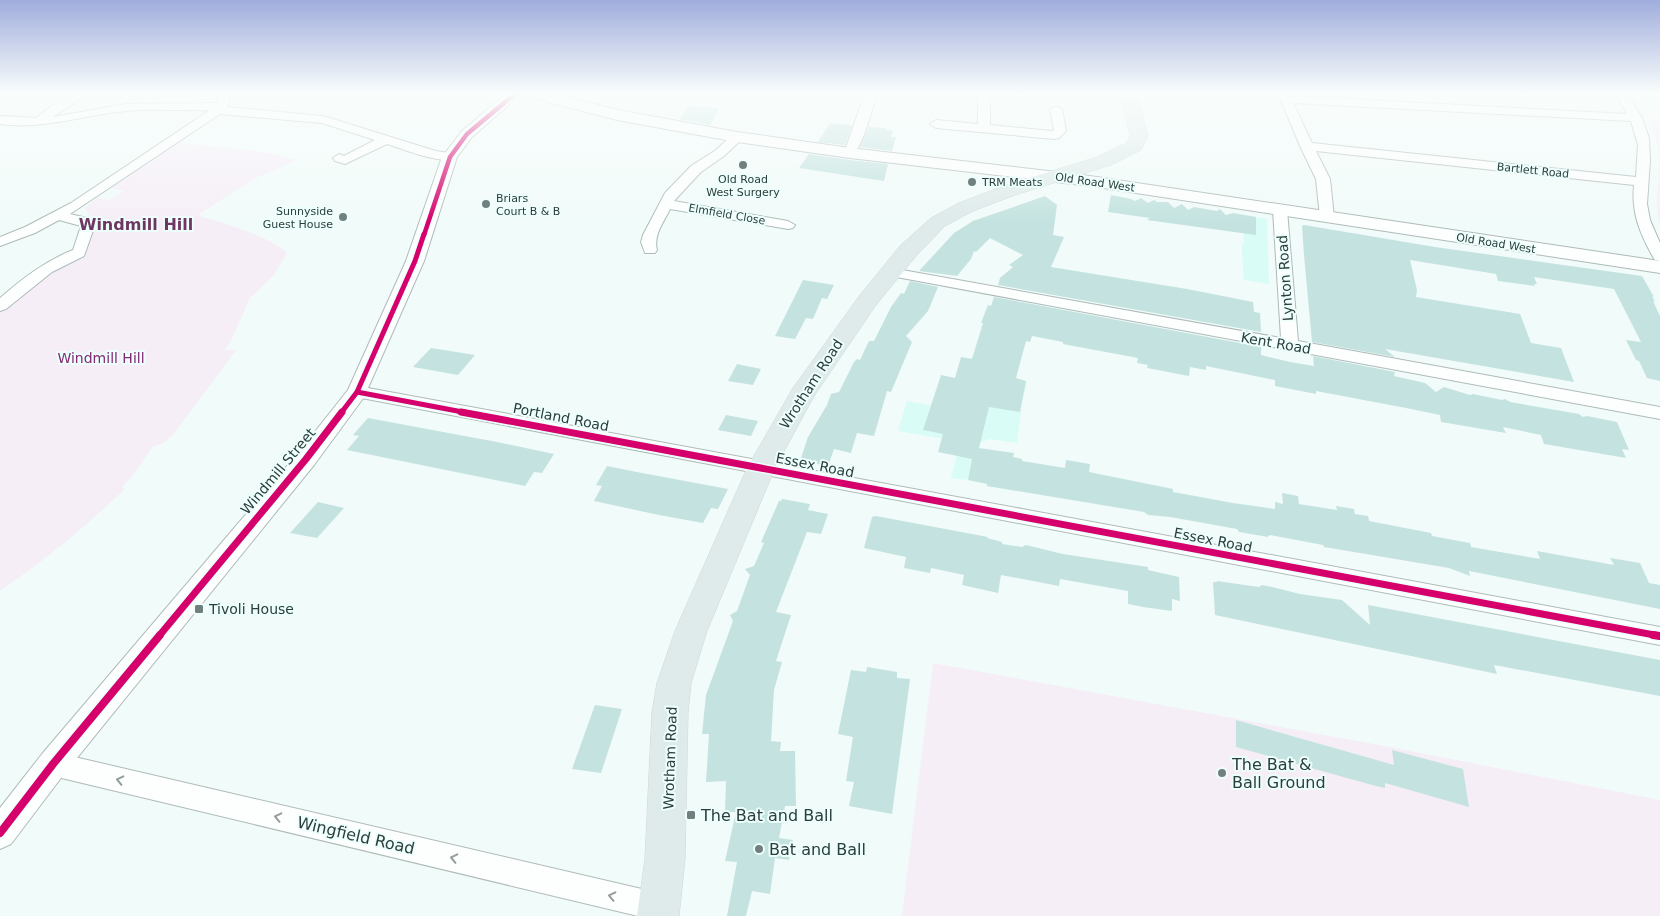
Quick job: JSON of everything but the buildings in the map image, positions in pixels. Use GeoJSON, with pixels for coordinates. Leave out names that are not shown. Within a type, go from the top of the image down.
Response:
{"type":"FeatureCollection","features":[{"type":"Feature","properties":{"kind":"main road"},"geometry":{"type":"LineString","coordinates":[[730,136],[850,153],[1008,181]]}},
{"type":"Feature","properties":{"kind":"main road","name":"Wrotham Road"},"geometry":{"type":"LineString","coordinates":[[658,911],[665,859],[670,721],[674,683],[691,631],[761,468],[802,394],[868,300],[921,237],[938,222],[1008,181],[1053,176],[1104,161],[1129,150],[1138,140],[1138,136]]}},
{"type":"Feature","properties":{"kind":"main road"},"geometry":{"type":"LineString","coordinates":[[1104,161],[1094,172],[1096,178],[1105,183]]}},
{"type":"Feature","properties":{"kind":"main road","name":"Old Road West"},"geometry":{"type":"LineString","coordinates":[[1053,176],[1660,267]]}},
{"type":"Feature","properties":{"kind":"street"},"geometry":{"type":"LineString","coordinates":[[0,242],[59,216],[86,200],[180,136]]}},
{"type":"Feature","properties":{"kind":"street"},"geometry":{"type":"LineString","coordinates":[[370,136],[434,155],[450,157]]}},
{"type":"Feature","properties":{"kind":"street","name":"Windmill Street"},"geometry":{"type":"LineString","coordinates":[[0,834],[53,764],[306,459],[357,392],[415,261],[450,157],[466,136]]}},
{"type":"Feature","properties":{"kind":"street"},"geometry":{"type":"LineString","coordinates":[[850,153],[857,136]]}},
{"type":"Feature","properties":{"kind":"street"},"geometry":{"type":"LineString","coordinates":[[1301,136],[1322,180],[1327,217]]}},
{"type":"Feature","properties":{"kind":"street"},"geometry":{"type":"LineString","coordinates":[[1642,136],[1644,153],[1640,198],[1642,218],[1660,258]]}},
{"type":"Feature","properties":{"kind":"street","name":"Elmfield Close"},"geometry":{"type":"LineString","coordinates":[[650,250],[649,238],[670,196],[698,167],[720,154],[737,137]]}},
{"type":"Feature","properties":{"kind":"street"},"geometry":{"type":"LineString","coordinates":[[345,160],[384,140]]}},
{"type":"Feature","properties":{"kind":"street","name":"Bartlett Road"},"geometry":{"type":"LineString","coordinates":[[1306,146],[1641,182]]}},
{"type":"Feature","properties":{"kind":"street","name":"Elmfield Close"},"geometry":{"type":"LineString","coordinates":[[666,204],[788,225]]}},
{"type":"Feature","properties":{"kind":"street","name":"Lynton Road"},"geometry":{"type":"LineString","coordinates":[[1280,210],[1290,346]]}},
{"type":"Feature","properties":{"kind":"street"},"geometry":{"type":"LineString","coordinates":[[0,306],[45,269],[79,253],[88,225],[82,221],[59,216]]}},
{"type":"Feature","properties":{"kind":"street","name":"Kent Road"},"geometry":{"type":"LineString","coordinates":[[892,272],[1660,413]]}},
{"type":"Feature","properties":{"kind":"street","name":"Portland Road"},"geometry":{"type":"LineString","coordinates":[[357,392],[761,468]]}},
{"type":"Feature","properties":{"kind":"street","name":"Essex Road"},"geometry":{"type":"LineString","coordinates":[[761,468],[1660,636]]}},
{"type":"Feature","properties":{"kind":"street","name":"Wingfield Road"},"geometry":{"type":"LineString","coordinates":[[53,764],[658,911]]}},
{"type":"Feature","properties":{"kind":"shaded area"},"geometry":{"type":"Polygon","coordinates":[[[1243,215],[1267,219],[1269,284],[1244,280],[1242,250],[1242,245],[1244,245],[1243,215]]]}},
{"type":"Feature","properties":{"kind":"shaded area"},"geometry":{"type":"Polygon","coordinates":[[[972,356],[1001,362],[1016,379],[1027,381],[1020,412],[1017,443],[990,439],[979,443],[975,465],[971,464],[968,480],[951,478],[960,442],[898,431],[907,401],[946,408],[972,356]]]}},
{"type":"Feature","properties":{"kind":"green space"},"geometry":{"type":"Polygon","coordinates":[[[1655,136],[1660,136],[1660,225],[1657,208],[1659,153],[1655,136]]]}},
{"type":"Feature","properties":{"kind":"green space","name":"Windmill Hill"},"geometry":{"type":"Polygon","coordinates":[[[179,143],[269,153],[297,160],[252,180],[199,214],[202,217],[261,237],[273,243],[287,254],[274,275],[250,298],[231,341],[224,350],[236,350],[173,435],[162,444],[153,446],[134,474],[122,487],[125,489],[110,503],[49,555],[0,591],[0,309],[35,279],[86,257],[85,244],[92,220],[85,208],[97,198],[109,200],[124,191],[111,188],[179,143]]]}},
{"type":"Feature","properties":{"kind":"green space","name":"The Bat & Ball Ground"},"geometry":{"type":"Polygon","coordinates":[[[933,663],[1390,747],[1660,800],[1660,916],[902,916],[933,663]]]}},
{"type":"Feature","properties":{"kind":"cycle path"},"geometry":{"type":"LineString","coordinates":[[0,833],[53,764],[306,459],[357,392],[415,261],[450,157],[466,136]]}},
{"type":"Feature","properties":{"kind":"cycle path"},"geometry":{"type":"LineString","coordinates":[[357,392],[1660,636]]}},
{"type":"Feature","properties":{"kind":"place","name":"Old Road West Surgery"},"geometry":{"type":"Point","coordinates":[743,165]}},
{"type":"Feature","properties":{"kind":"place","name":"TRM Meats"},"geometry":{"type":"Point","coordinates":[972,182]}},
{"type":"Feature","properties":{"kind":"place","name":"Briars Court B & B"},"geometry":{"type":"Point","coordinates":[486,204]}},
{"type":"Feature","properties":{"kind":"place","name":"Sunnyside Guest House"},"geometry":{"type":"Point","coordinates":[343,217]}},
{"type":"Feature","properties":{"kind":"place","name":"Tivoli House"},"geometry":{"type":"Point","coordinates":[199,609]}},
{"type":"Feature","properties":{"kind":"place","name":"The Bat & Ball Ground"},"geometry":{"type":"Point","coordinates":[1222,773]}},
{"type":"Feature","properties":{"kind":"place","name":"The Bat and Ball"},"geometry":{"type":"Point","coordinates":[691,815]}},
{"type":"Feature","properties":{"kind":"place","name":"Bat and Ball"},"geometry":{"type":"Point","coordinates":[759,849]}},
{"type":"Feature","properties":{"kind":"district","name":"Windmill Hill"},"geometry":{"type":"Point","coordinates":[136,224]}}]}
